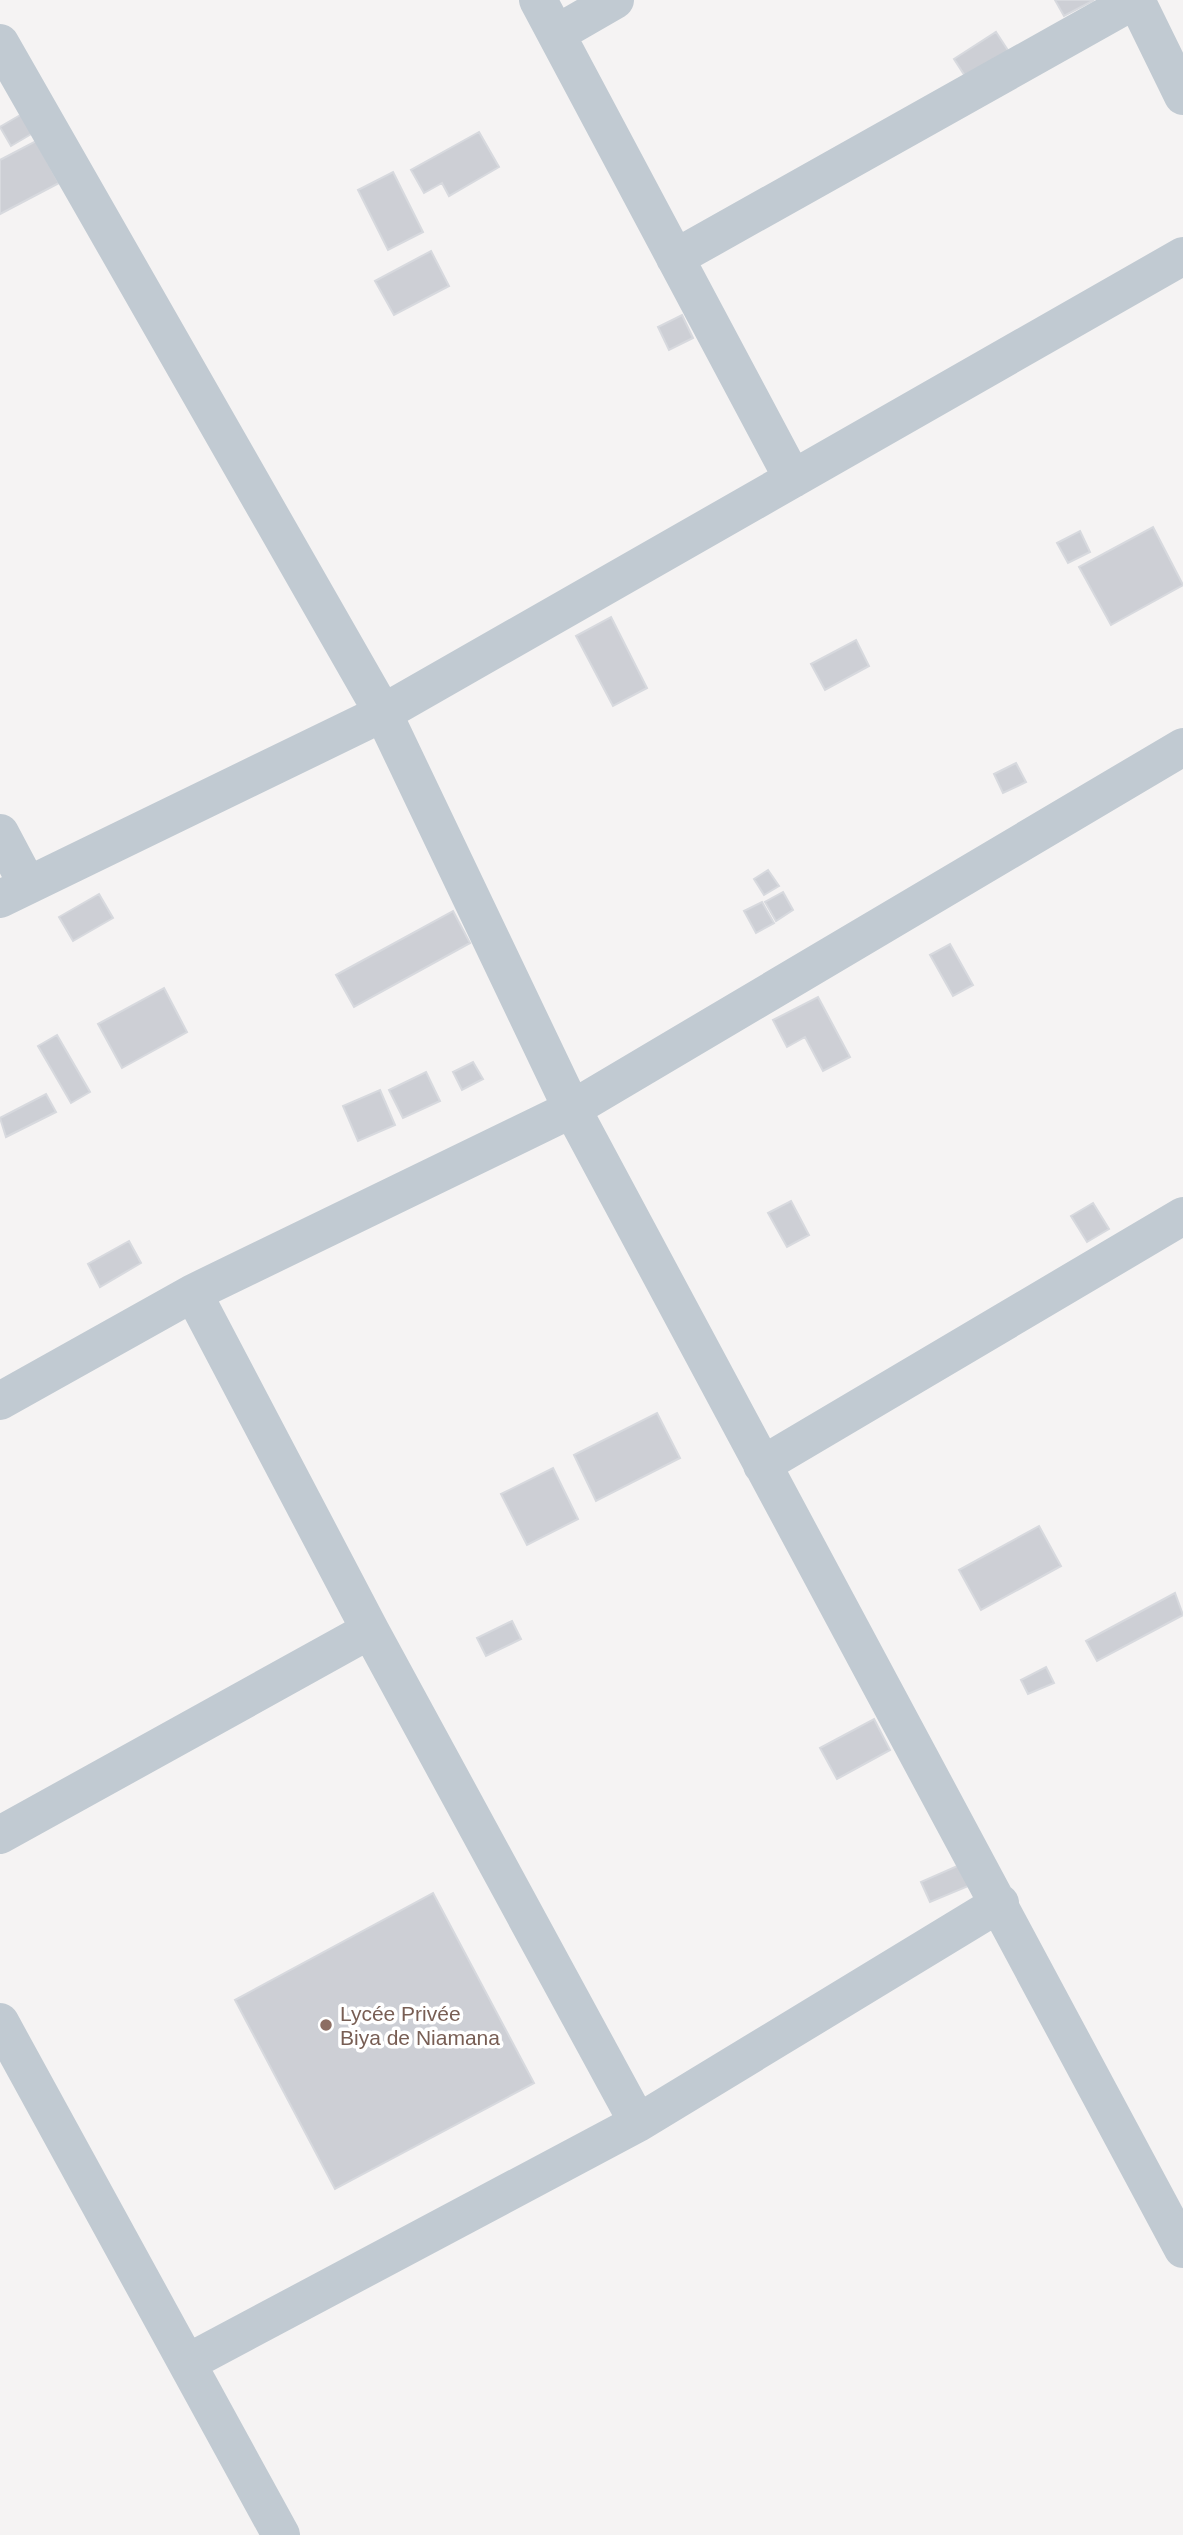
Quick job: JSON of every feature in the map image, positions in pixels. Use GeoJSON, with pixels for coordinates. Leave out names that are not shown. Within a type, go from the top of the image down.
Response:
{"type":"FeatureCollection","features":[{"type":"Feature","properties":{"kind":"street"},"geometry":{"type":"LineString","coordinates":[[538,0],[793,479]]}},
{"type":"Feature","properties":{"kind":"street"},"geometry":{"type":"LineString","coordinates":[[556,34],[615,0]]}},
{"type":"Feature","properties":{"kind":"street"},"geometry":{"type":"LineString","coordinates":[[675,258],[1135,0],[1183,96]]}},
{"type":"Feature","properties":{"kind":"street"},"geometry":{"type":"LineString","coordinates":[[0,43],[383,713],[572,1109],[1000,1903],[1183,2249]]}},
{"type":"Feature","properties":{"kind":"street"},"geometry":{"type":"LineString","coordinates":[[0,833],[14,892],[383,713],[1183,256]]}},
{"type":"Feature","properties":{"kind":"street"},"geometry":{"type":"LineString","coordinates":[[0,1401],[193,1293],[572,1109],[1183,747]]}},
{"type":"Feature","properties":{"kind":"street"},"geometry":{"type":"LineString","coordinates":[[762,1465],[1183,1216]]}},
{"type":"Feature","properties":{"kind":"street"},"geometry":{"type":"LineString","coordinates":[[193,1293],[370,1630],[638,2123]]}},
{"type":"Feature","properties":{"kind":"street"},"geometry":{"type":"LineString","coordinates":[[0,1835],[370,1630]]}},
{"type":"Feature","properties":{"kind":"street"},"geometry":{"type":"LineString","coordinates":[[187,2362],[638,2123],[1000,1903]]}},
{"type":"Feature","properties":{"kind":"street"},"geometry":{"type":"LineString","coordinates":[[0,2022],[281,2535]]}},
{"type":"Feature","properties":{"kind":"building"},"geometry":{"type":"Polygon","coordinates":[[[1055,0],[1094,0],[1064,16],[1055,0]]]}},
{"type":"Feature","properties":{"kind":"building"},"geometry":{"type":"Polygon","coordinates":[[[996,32],[1009,52],[967,79],[954,59],[996,32]]]}},
{"type":"Feature","properties":{"kind":"building"},"geometry":{"type":"Polygon","coordinates":[[[22,114],[33,133],[11,146],[0,127],[22,114]]]}},
{"type":"Feature","properties":{"kind":"building"},"geometry":{"type":"Polygon","coordinates":[[[479,132],[499,167],[449,196],[442,183],[424,193],[411,170],[479,132]]]}},
{"type":"Feature","properties":{"kind":"building"},"geometry":{"type":"Polygon","coordinates":[[[36,141],[59,183],[0,214],[0,160],[36,141]]]}},
{"type":"Feature","properties":{"kind":"building"},"geometry":{"type":"Polygon","coordinates":[[[393,172],[423,232],[388,250],[358,190],[393,172]]]}},
{"type":"Feature","properties":{"kind":"building"},"geometry":{"type":"Polygon","coordinates":[[[431,251],[449,286],[394,315],[375,281],[431,251]]]}},
{"type":"Feature","properties":{"kind":"building"},"geometry":{"type":"Polygon","coordinates":[[[682,315],[693,338],[669,350],[658,327],[682,315]]]}},
{"type":"Feature","properties":{"kind":"building"},"geometry":{"type":"Polygon","coordinates":[[[1153,527],[1183,585],[1111,625],[1079,567],[1153,527]]]}},
{"type":"Feature","properties":{"kind":"building"},"geometry":{"type":"Polygon","coordinates":[[[1080,531],[1090,552],[1068,563],[1057,543],[1080,531]]]}},
{"type":"Feature","properties":{"kind":"building"},"geometry":{"type":"Polygon","coordinates":[[[611,617],[647,688],[613,706],[576,636],[611,617]]]}},
{"type":"Feature","properties":{"kind":"building"},"geometry":{"type":"Polygon","coordinates":[[[856,640],[869,666],[825,690],[811,664],[856,640]]]}},
{"type":"Feature","properties":{"kind":"building"},"geometry":{"type":"Polygon","coordinates":[[[1016,763],[1026,782],[1003,793],[994,774],[1016,763]]]}},
{"type":"Feature","properties":{"kind":"building"},"geometry":{"type":"Polygon","coordinates":[[[768,870],[779,886],[764,895],[754,879],[768,870]]]}},
{"type":"Feature","properties":{"kind":"building"},"geometry":{"type":"Polygon","coordinates":[[[783,892],[793,910],[776,921],[765,902],[783,892]]]}},
{"type":"Feature","properties":{"kind":"building"},"geometry":{"type":"Polygon","coordinates":[[[99,894],[113,918],[73,941],[59,917],[99,894]]]}},
{"type":"Feature","properties":{"kind":"building"},"geometry":{"type":"Polygon","coordinates":[[[762,902],[774,923],[756,933],[744,911],[762,902]]]}},
{"type":"Feature","properties":{"kind":"building"},"geometry":{"type":"Polygon","coordinates":[[[453,911],[470,943],[354,1007],[336,975],[453,911]]]}},
{"type":"Feature","properties":{"kind":"building"},"geometry":{"type":"Polygon","coordinates":[[[950,944],[973,985],[953,996],[930,955],[950,944]]]}},
{"type":"Feature","properties":{"kind":"building"},"geometry":{"type":"Polygon","coordinates":[[[164,988],[187,1032],[122,1068],[98,1024],[164,988]]]}},
{"type":"Feature","properties":{"kind":"building"},"geometry":{"type":"Polygon","coordinates":[[[818,997],[850,1057],[823,1071],[805,1037],[787,1047],[773,1020],[818,997]]]}},
{"type":"Feature","properties":{"kind":"building"},"geometry":{"type":"Polygon","coordinates":[[[57,1035],[90,1092],[71,1103],[38,1046],[57,1035]]]}},
{"type":"Feature","properties":{"kind":"building"},"geometry":{"type":"Polygon","coordinates":[[[473,1062],[483,1079],[462,1090],[453,1072],[473,1062]]]}},
{"type":"Feature","properties":{"kind":"building"},"geometry":{"type":"Polygon","coordinates":[[[426,1072],[440,1101],[403,1118],[389,1090],[426,1072]]]}},
{"type":"Feature","properties":{"kind":"building"},"geometry":{"type":"Polygon","coordinates":[[[380,1090],[395,1125],[358,1141],[343,1106],[380,1090]]]}},
{"type":"Feature","properties":{"kind":"building"},"geometry":{"type":"Polygon","coordinates":[[[46,1094],[56,1112],[6,1137],[0,1118],[46,1094]]]}},
{"type":"Feature","properties":{"kind":"building"},"geometry":{"type":"Polygon","coordinates":[[[791,1201],[809,1235],[787,1247],[768,1213],[791,1201]]]}},
{"type":"Feature","properties":{"kind":"building"},"geometry":{"type":"Polygon","coordinates":[[[1093,1203],[1109,1229],[1087,1242],[1071,1216],[1093,1203]]]}},
{"type":"Feature","properties":{"kind":"building"},"geometry":{"type":"Polygon","coordinates":[[[129,1241],[141,1263],[100,1287],[88,1264],[129,1241]]]}},
{"type":"Feature","properties":{"kind":"building"},"geometry":{"type":"Polygon","coordinates":[[[657,1413],[680,1458],[596,1501],[574,1455],[657,1413]]]}},
{"type":"Feature","properties":{"kind":"building"},"geometry":{"type":"Polygon","coordinates":[[[553,1468],[578,1519],[527,1545],[501,1494],[553,1468]]]}},
{"type":"Feature","properties":{"kind":"building"},"geometry":{"type":"Polygon","coordinates":[[[1039,1526],[1061,1566],[981,1610],[959,1570],[1039,1526]]]}},
{"type":"Feature","properties":{"kind":"building"},"geometry":{"type":"Polygon","coordinates":[[[1175,1593],[1183,1615],[1097,1661],[1086,1641],[1175,1593]]]}},
{"type":"Feature","properties":{"kind":"building"},"geometry":{"type":"Polygon","coordinates":[[[512,1621],[521,1639],[486,1656],[477,1638],[512,1621]]]}},
{"type":"Feature","properties":{"kind":"building"},"geometry":{"type":"Polygon","coordinates":[[[1046,1667],[1054,1683],[1028,1694],[1021,1680],[1046,1667]]]}},
{"type":"Feature","properties":{"kind":"building"},"geometry":{"type":"Polygon","coordinates":[[[874,1719],[890,1750],[837,1779],[820,1748],[874,1719]]]}},
{"type":"Feature","properties":{"kind":"building"},"geometry":{"type":"Polygon","coordinates":[[[964,1863],[973,1884],[930,1902],[921,1882],[964,1863]]]}},
{"type":"Feature","properties":{"kind":"building"},"geometry":{"type":"Polygon","coordinates":[[[433,1893],[534,2083],[335,2189],[235,2000],[433,1893]]]}},
{"type":"Feature","properties":{"kind":"place","name":"Lycée Privée Biya de Niamana"},"geometry":{"type":"Point","coordinates":[326,2025]}}]}
